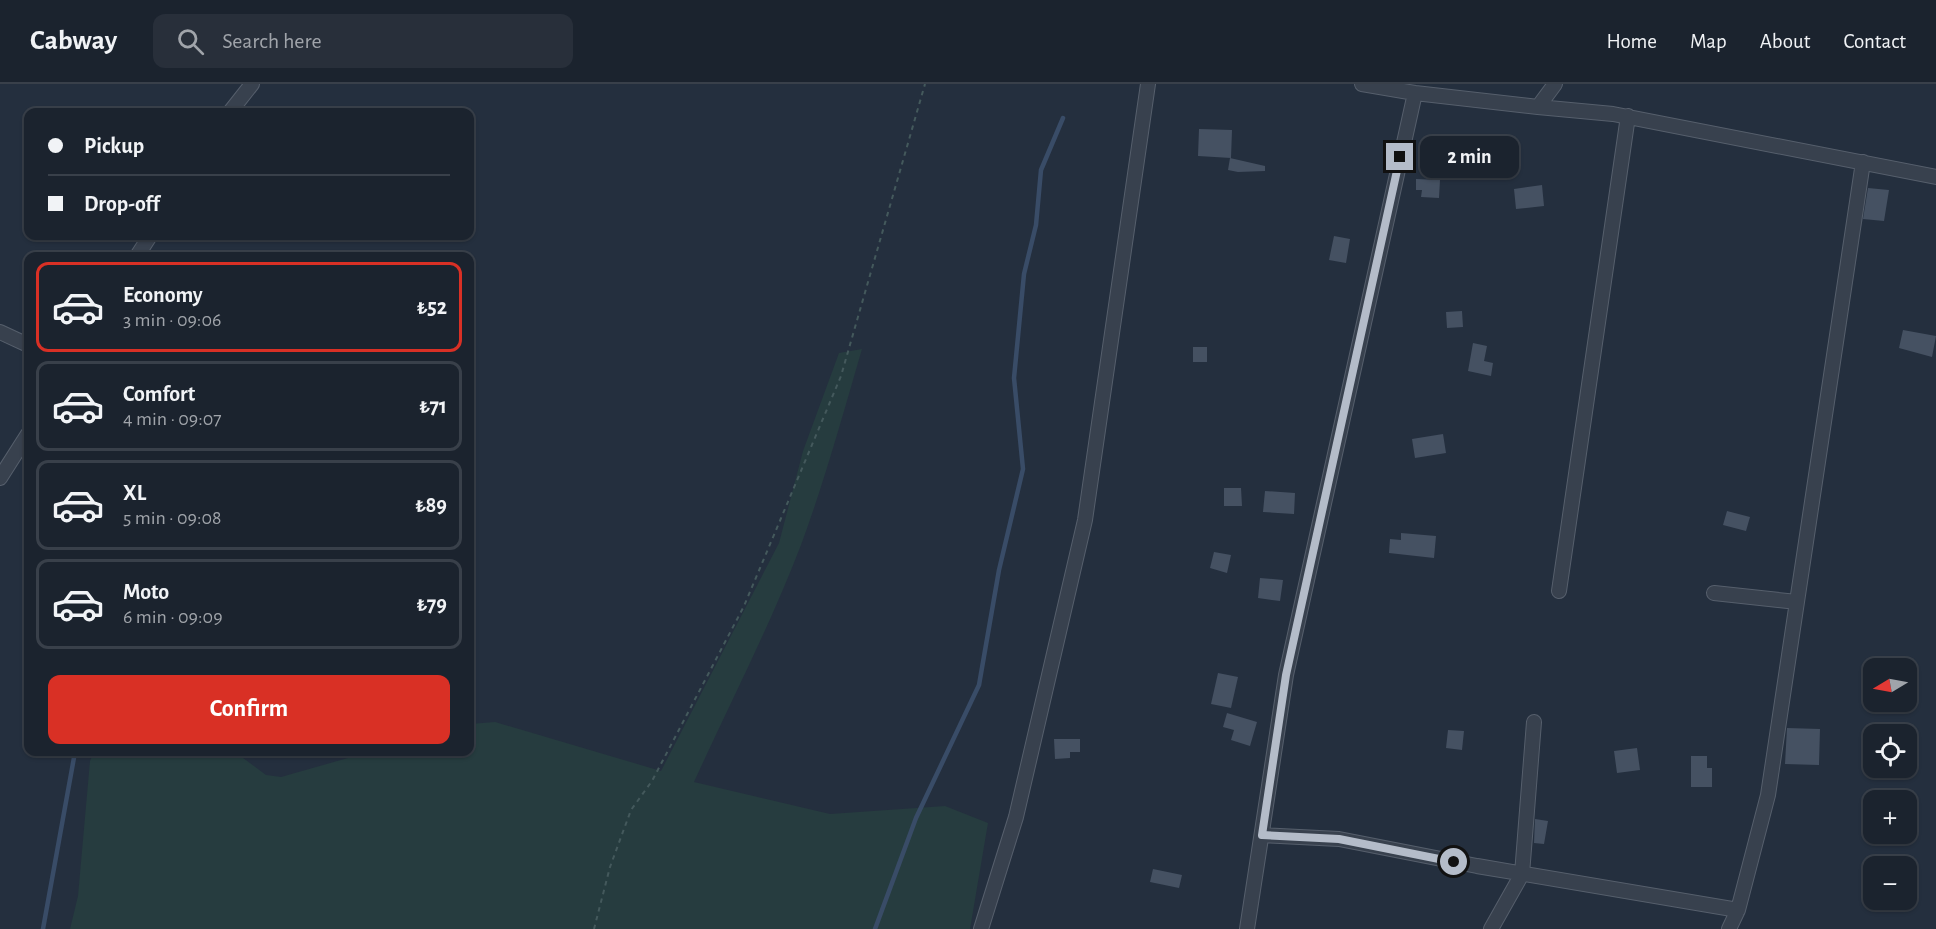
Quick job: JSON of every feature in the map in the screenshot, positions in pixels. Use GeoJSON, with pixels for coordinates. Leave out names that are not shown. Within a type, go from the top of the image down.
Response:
{"type":"FeatureCollection","features":[{"type":"Feature","properties":{"kind":"street"},"geometry":{"type":"LineString","coordinates":[[233,108],[252,84]]}},
{"type":"Feature","properties":{"kind":"street"},"geometry":{"type":"LineString","coordinates":[[981,929],[1016,817],[1085,520],[1148,84]]}},
{"type":"Feature","properties":{"kind":"street"},"geometry":{"type":"LineString","coordinates":[[1362,84],[1415,93],[1628,116],[1936,177]]}},
{"type":"Feature","properties":{"kind":"street"},"geometry":{"type":"LineString","coordinates":[[1538,107],[1555,84]]}},
{"type":"Feature","properties":{"kind":"street"},"geometry":{"type":"LineString","coordinates":[[1247,929],[1286,675],[1415,93]]}},
{"type":"Feature","properties":{"kind":"street"},"geometry":{"type":"LineString","coordinates":[[1559,591],[1628,116]]}},
{"type":"Feature","properties":{"kind":"street"},"geometry":{"type":"LineString","coordinates":[[1729,929],[1738,910],[1768,795],[1863,162]]}},
{"type":"Feature","properties":{"kind":"street"},"geometry":{"type":"LineString","coordinates":[[0,332],[24,343]]}},
{"type":"Feature","properties":{"kind":"street"},"geometry":{"type":"LineString","coordinates":[[0,478],[24,440]]}},
{"type":"Feature","properties":{"kind":"street"},"geometry":{"type":"LineString","coordinates":[[1714,593],[1797,602]]}},
{"type":"Feature","properties":{"kind":"street"},"geometry":{"type":"LineString","coordinates":[[1491,929],[1522,874],[1534,722]]}},
{"type":"Feature","properties":{"kind":"street"},"geometry":{"type":"LineString","coordinates":[[1262,835],[1339,839],[1522,874],[1738,910]]}},
{"type":"Feature","properties":{"kind":"path"},"geometry":{"type":"LineString","coordinates":[[594,929],[610,867],[631,810],[652,781],[744,606],[841,375],[925,84]]}},
{"type":"Feature","properties":{"kind":"green space"},"geometry":{"type":"Polygon","coordinates":[[[862,349],[826,472],[789,575],[694,782],[830,814],[945,806],[988,823],[970,929],[70,929],[78,896],[92,756],[240,756],[266,775],[281,777],[355,756],[474,756],[474,724],[495,722],[661,771],[779,543],[803,451],[839,353],[862,349]]]}},
{"type":"Feature","properties":{"kind":"building"},"geometry":{"type":"Polygon","coordinates":[[[1199,129],[1232,130],[1231,158],[1198,156],[1199,129]]]}},
{"type":"Feature","properties":{"kind":"building"},"geometry":{"type":"Polygon","coordinates":[[[1230,158],[1265,166],[1265,171],[1228,170],[1230,158]]]}},
{"type":"Feature","properties":{"kind":"building"},"geometry":{"type":"Polygon","coordinates":[[[1416,179],[1440,180],[1439,198],[1421,197],[1422,190],[1416,190],[1416,179]]]}},
{"type":"Feature","properties":{"kind":"building"},"geometry":{"type":"Polygon","coordinates":[[[1542,185],[1544,206],[1516,209],[1514,189],[1542,185]]]}},
{"type":"Feature","properties":{"kind":"building"},"geometry":{"type":"Polygon","coordinates":[[[1868,188],[1889,190],[1884,221],[1863,219],[1868,188]]]}},
{"type":"Feature","properties":{"kind":"building"},"geometry":{"type":"Polygon","coordinates":[[[1334,236],[1350,239],[1346,263],[1329,260],[1334,236]]]}},
{"type":"Feature","properties":{"kind":"building"},"geometry":{"type":"Polygon","coordinates":[[[1462,311],[1463,327],[1447,328],[1446,312],[1462,311]]]}},
{"type":"Feature","properties":{"kind":"building"},"geometry":{"type":"Polygon","coordinates":[[[1903,330],[1936,336],[1932,357],[1899,348],[1903,330]]]}},
{"type":"Feature","properties":{"kind":"building"},"geometry":{"type":"Polygon","coordinates":[[[1473,343],[1487,346],[1484,361],[1493,363],[1491,376],[1468,371],[1473,343]]]}},
{"type":"Feature","properties":{"kind":"building"},"geometry":{"type":"Polygon","coordinates":[[[1193,347],[1207,347],[1207,362],[1193,362],[1193,347]]]}},
{"type":"Feature","properties":{"kind":"building"},"geometry":{"type":"Polygon","coordinates":[[[1443,434],[1446,453],[1415,458],[1412,439],[1443,434]]]}},
{"type":"Feature","properties":{"kind":"building"},"geometry":{"type":"Polygon","coordinates":[[[1224,488],[1241,488],[1242,506],[1224,506],[1224,488]]]}},
{"type":"Feature","properties":{"kind":"building"},"geometry":{"type":"Polygon","coordinates":[[[1265,491],[1295,493],[1294,514],[1263,512],[1265,491]]]}},
{"type":"Feature","properties":{"kind":"building"},"geometry":{"type":"Polygon","coordinates":[[[1727,511],[1750,517],[1746,531],[1723,525],[1727,511]]]}},
{"type":"Feature","properties":{"kind":"building"},"geometry":{"type":"Polygon","coordinates":[[[1401,533],[1436,536],[1434,558],[1389,553],[1390,539],[1401,540],[1401,533]]]}},
{"type":"Feature","properties":{"kind":"building"},"geometry":{"type":"Polygon","coordinates":[[[1214,552],[1231,555],[1227,573],[1210,568],[1214,552]]]}},
{"type":"Feature","properties":{"kind":"building"},"geometry":{"type":"Polygon","coordinates":[[[1260,578],[1283,580],[1280,601],[1258,598],[1260,578]]]}},
{"type":"Feature","properties":{"kind":"building"},"geometry":{"type":"Polygon","coordinates":[[[1218,673],[1238,677],[1231,708],[1211,704],[1218,673]]]}},
{"type":"Feature","properties":{"kind":"building"},"geometry":{"type":"Polygon","coordinates":[[[1227,713],[1257,722],[1250,746],[1231,740],[1234,730],[1223,727],[1227,713]]]}},
{"type":"Feature","properties":{"kind":"building"},"geometry":{"type":"Polygon","coordinates":[[[1787,728],[1820,729],[1819,765],[1785,764],[1787,728]]]}},
{"type":"Feature","properties":{"kind":"building"},"geometry":{"type":"Polygon","coordinates":[[[1448,730],[1464,731],[1462,750],[1446,748],[1448,730]]]}},
{"type":"Feature","properties":{"kind":"building"},"geometry":{"type":"Polygon","coordinates":[[[1054,739],[1080,739],[1080,752],[1070,752],[1070,758],[1055,759],[1054,739]]]}},
{"type":"Feature","properties":{"kind":"building"},"geometry":{"type":"Polygon","coordinates":[[[1637,748],[1640,770],[1617,773],[1614,751],[1637,748]]]}},
{"type":"Feature","properties":{"kind":"building"},"geometry":{"type":"Polygon","coordinates":[[[1691,756],[1707,756],[1707,768],[1712,768],[1712,787],[1691,787],[1691,756]]]}},
{"type":"Feature","properties":{"kind":"building"},"geometry":{"type":"Polygon","coordinates":[[[1535,819],[1548,821],[1544,844],[1534,843],[1535,819]]]}},
{"type":"Feature","properties":{"kind":"building"},"geometry":{"type":"Polygon","coordinates":[[[1153,869],[1182,875],[1179,888],[1150,882],[1153,869]]]}},
{"type":"Feature","properties":{"kind":"waterway"},"geometry":{"type":"LineString","coordinates":[[875,929],[916,818],[979,685],[999,570],[1023,469],[1014,378],[1024,274],[1036,225],[1041,170],[1063,118]]}},
{"type":"Feature","properties":{"kind":"waterway"},"geometry":{"type":"LineString","coordinates":[[43,929],[74,756]]}},
{"type":"Feature","properties":{"kind":"route"},"geometry":{"type":"LineString","coordinates":[[1400,157],[1286,675],[1262,835],[1339,839],[1454,862]]}}]}
